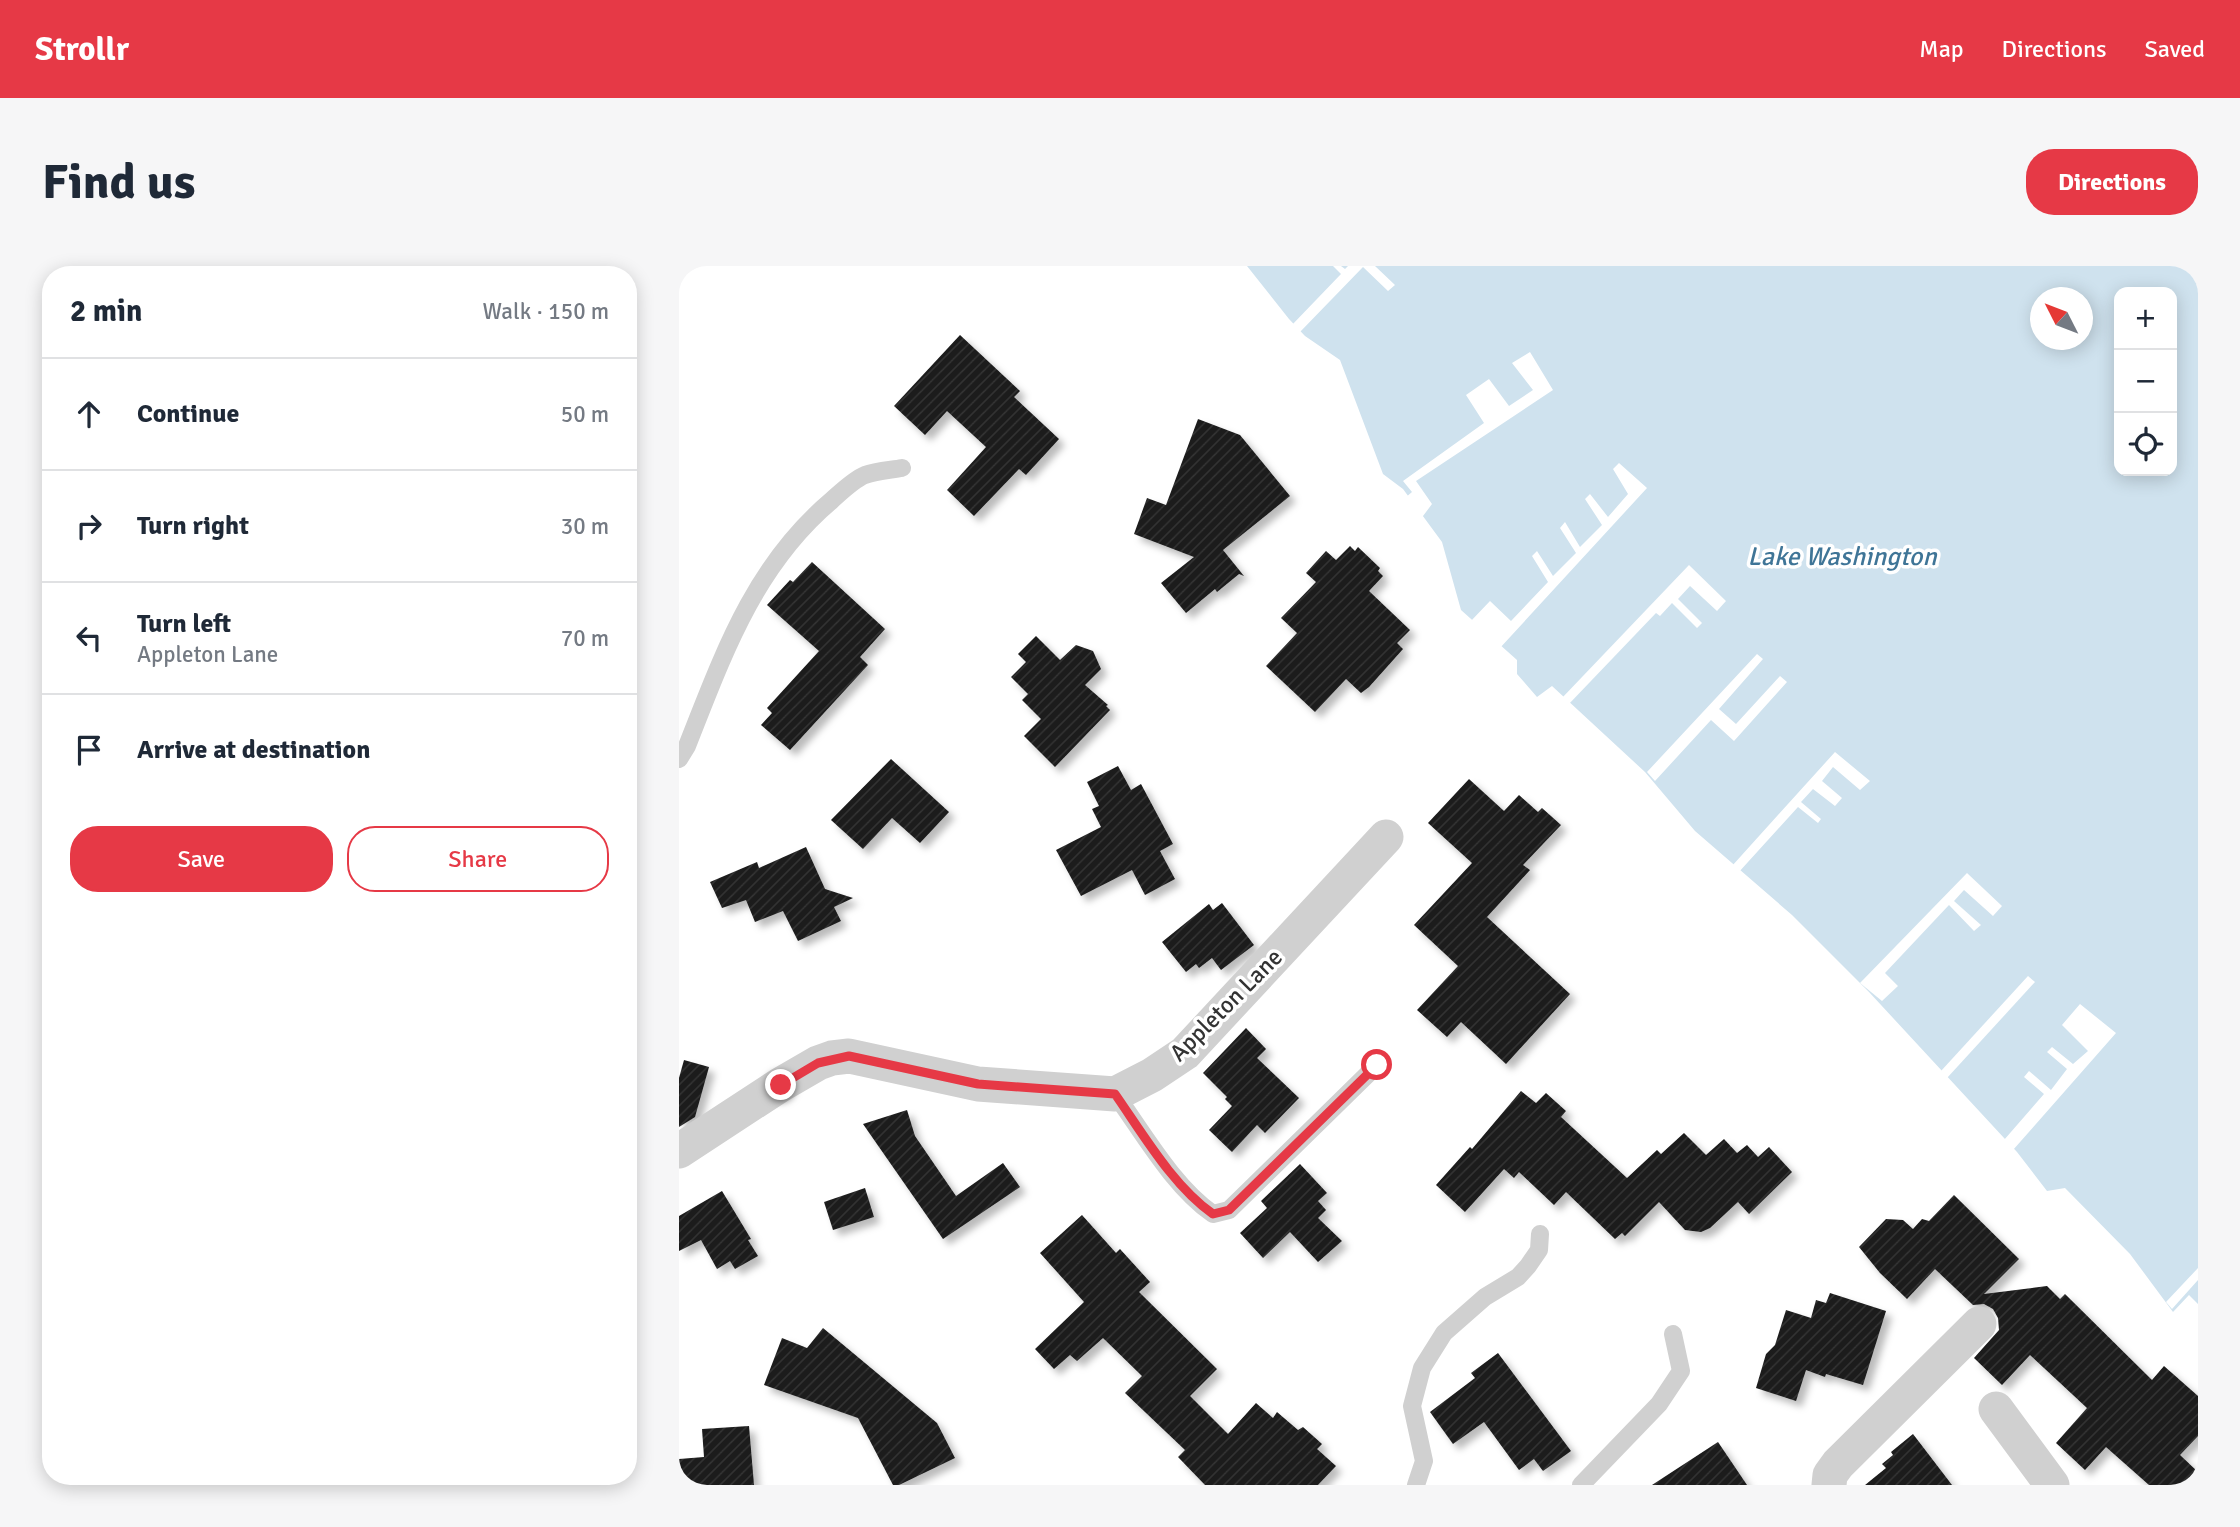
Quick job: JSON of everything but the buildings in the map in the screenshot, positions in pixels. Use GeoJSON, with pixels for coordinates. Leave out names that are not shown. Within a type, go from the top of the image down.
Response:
{"type":"FeatureCollection","features":[{"type":"Feature","properties":{"kind":"street","name":"Appleton Lane"},"geometry":{"type":"LineString","coordinates":[[1115,1094],[1185,1053],[1385,837]]}},
{"type":"Feature","properties":{"kind":"street"},"geometry":{"type":"LineString","coordinates":[[679,1151],[818,1063],[849,1056],[978,1084],[1115,1094]]}},
{"type":"Feature","properties":{"kind":"street"},"geometry":{"type":"LineString","coordinates":[[1829,1485],[1830,1475],[1838,1464],[1979,1324]]}},
{"type":"Feature","properties":{"kind":"street"},"geometry":{"type":"LineString","coordinates":[[1996,1409],[2052,1485]]}},
{"type":"Feature","properties":{"kind":"lane"},"geometry":{"type":"LineString","coordinates":[[679,759],[687,746],[731,636],[776,558],[814,515],[865,475],[902,468]]}},
{"type":"Feature","properties":{"kind":"lane"},"geometry":{"type":"LineString","coordinates":[[1115,1094],[1182,1187],[1198,1204],[1213,1214],[1229,1210],[1377,1065]]}},
{"type":"Feature","properties":{"kind":"lane"},"geometry":{"type":"LineString","coordinates":[[1416,1485],[1423,1461],[1412,1406],[1422,1368],[1444,1333],[1485,1297],[1518,1277],[1528,1266],[1539,1250],[1540,1234]]}},
{"type":"Feature","properties":{"kind":"lane"},"geometry":{"type":"LineString","coordinates":[[1581,1485],[1659,1404],[1681,1371],[1673,1334]]}},
{"type":"Feature","properties":{"kind":"water","name":"Lake Washington"},"geometry":{"type":"Polygon","coordinates":[[[1247,266],[2198,266],[2198,1304],[2189,1295],[2173,1312],[2130,1254],[2065,1188],[2047,1191],[2017,1152],[1869,992],[1792,915],[1695,831],[1645,772],[1552,686],[1537,697],[1517,674],[1517,660],[1461,610],[1442,542],[1403,489],[1383,474],[1340,360],[1305,336],[1247,266]]]}},
{"type":"Feature","properties":{"kind":"pier"},"geometry":{"type":"Polygon","coordinates":[[[1333,266],[1345,269],[1348,266],[1375,266],[1395,285],[1388,291],[1363,267],[1299,333],[1291,326],[1341,274],[1333,266]]]}},
{"type":"Feature","properties":{"kind":"pier"},"geometry":{"type":"Polygon","coordinates":[[[1530,352],[1553,390],[1416,481],[1432,504],[1420,520],[1405,498],[1412,492],[1403,481],[1484,423],[1466,395],[1489,379],[1509,406],[1533,390],[1512,363],[1530,352]]]}},
{"type":"Feature","properties":{"kind":"pier"},"geometry":{"type":"Polygon","coordinates":[[[1619,463],[1647,488],[1499,649],[1470,622],[1490,601],[1511,621],[1548,582],[1532,556],[1537,551],[1553,576],[1576,553],[1560,528],[1565,522],[1580,547],[1602,525],[1585,499],[1590,494],[1608,517],[1628,494],[1613,469],[1619,463]]]}},
{"type":"Feature","properties":{"kind":"pier"},"geometry":{"type":"Polygon","coordinates":[[[1689,565],[1726,601],[1717,611],[1690,586],[1678,599],[1702,623],[1697,628],[1672,603],[1660,616],[1656,613],[1568,705],[1561,699],[1689,565]]]}},
{"type":"Feature","properties":{"kind":"pier"},"geometry":{"type":"Polygon","coordinates":[[[1757,654],[1763,659],[1719,709],[1736,724],[1780,676],[1787,682],[1734,741],[1711,720],[1655,781],[1647,772],[1757,654]]]}},
{"type":"Feature","properties":{"kind":"pier"},"geometry":{"type":"Polygon","coordinates":[[[1835,752],[1870,781],[1860,790],[1833,767],[1822,781],[1842,798],[1835,806],[1813,789],[1801,802],[1821,819],[1818,823],[1798,807],[1738,873],[1732,866],[1835,752]]]}},
{"type":"Feature","properties":{"kind":"pier"},"geometry":{"type":"Polygon","coordinates":[[[1967,873],[2002,906],[1993,916],[1964,890],[1954,901],[1981,925],[1974,931],[1949,905],[1885,973],[1898,986],[1882,1001],[1860,983],[1967,873]]]}},
{"type":"Feature","properties":{"kind":"pier"},"geometry":{"type":"Polygon","coordinates":[[[2028,976],[2035,982],[1947,1078],[1941,1071],[2028,976]]]}},
{"type":"Feature","properties":{"kind":"pier"},"geometry":{"type":"Polygon","coordinates":[[[2080,1004],[2116,1033],[2013,1150],[2004,1140],[2044,1094],[2024,1077],[2029,1071],[2051,1090],[2067,1069],[2047,1052],[2052,1047],[2073,1064],[2088,1051],[2062,1025],[2080,1004]]]}},
{"type":"Feature","properties":{"kind":"pier"},"geometry":{"type":"Polygon","coordinates":[[[2198,1268],[2198,1280],[2172,1309],[2166,1302],[2198,1268]]]}},
{"type":"Feature","properties":{"kind":"route"},"geometry":{"type":"LineString","coordinates":[[781,1085],[818,1063],[849,1056],[978,1084],[1115,1094],[1182,1187],[1198,1204],[1213,1214],[1229,1210],[1377,1065]]}}]}
